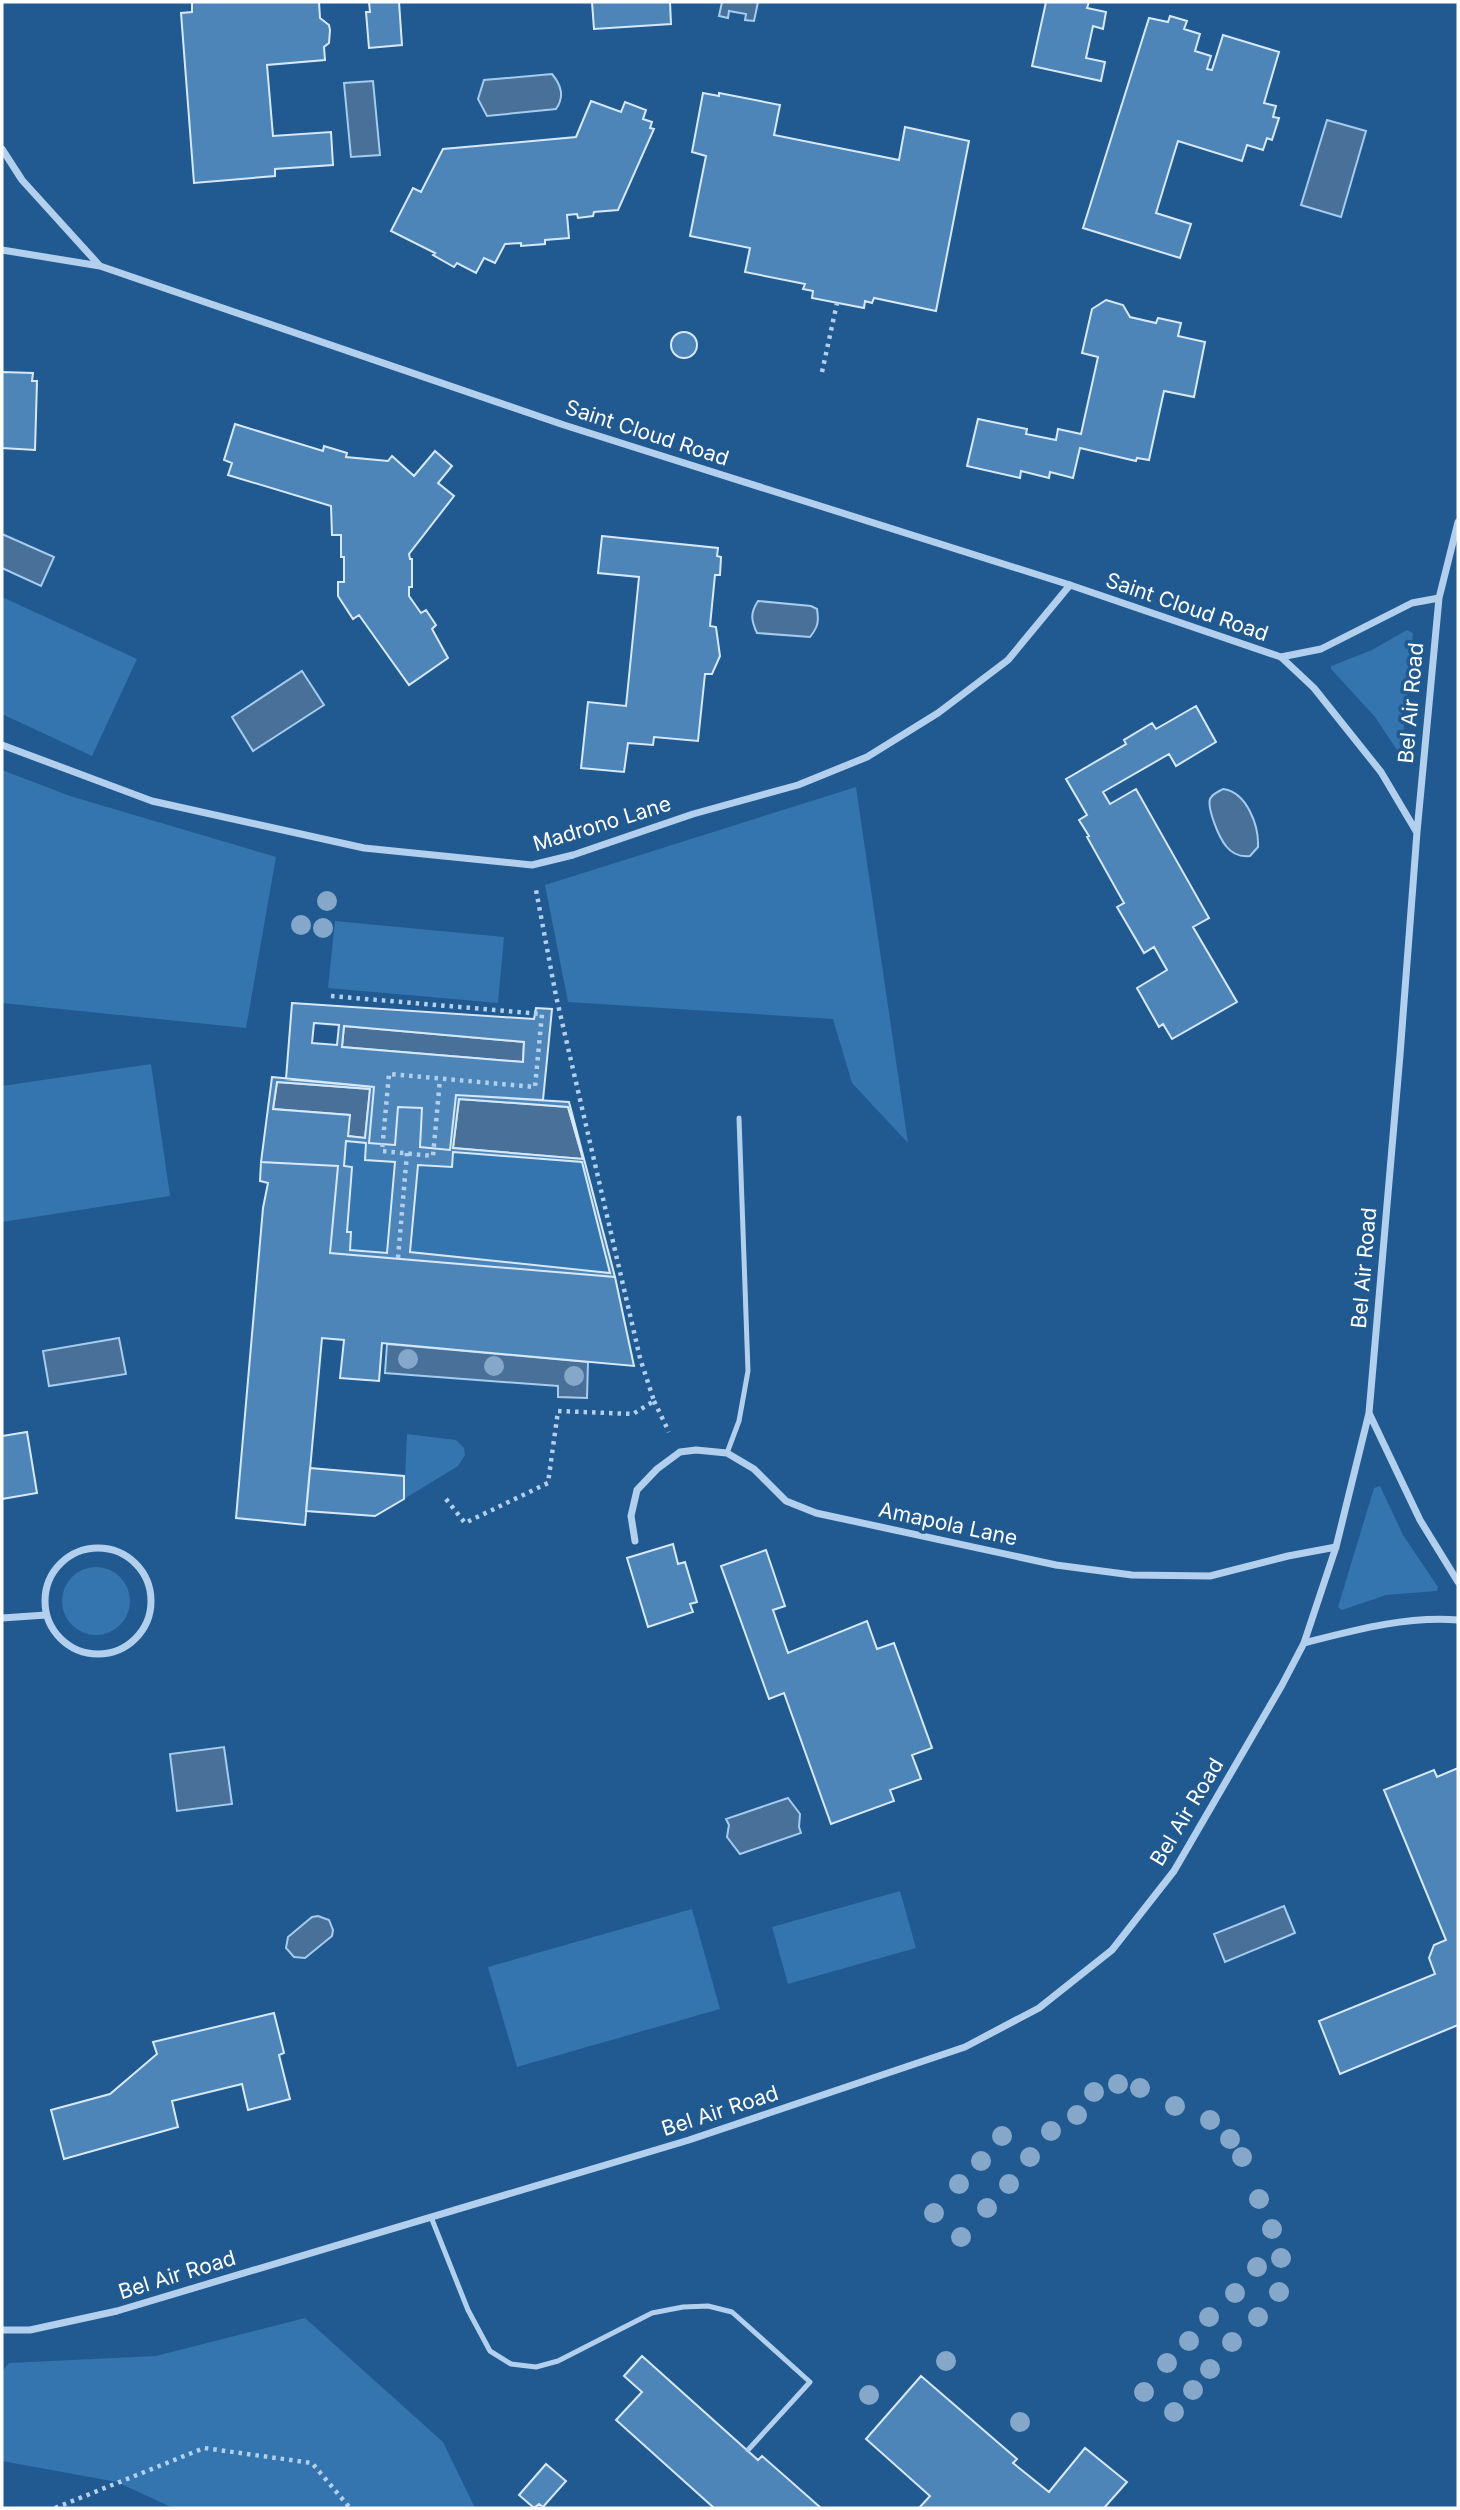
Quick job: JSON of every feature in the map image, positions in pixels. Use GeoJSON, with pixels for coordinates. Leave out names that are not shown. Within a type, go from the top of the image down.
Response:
{"type":"FeatureCollection","features":[{"type":"Feature","properties":{"kind":"street"},"geometry":{"type":"LineString","coordinates":[[2,149],[22,180],[100,266]]}},
{"type":"Feature","properties":{"kind":"street","name":"Saint Cloud Road"},"geometry":{"type":"LineString","coordinates":[[2,250],[100,266],[564,425],[1070,585],[1281,657],[1314,688],[1381,772],[1417,832]]}},
{"type":"Feature","properties":{"kind":"street","name":"Bel Air Road"},"geometry":{"type":"LineString","coordinates":[[2,2330],[30,2330],[117,2311],[689,2140],[965,2048],[1039,2008],[1112,1950],[1174,1871],[1304,1643],[1336,1547],[1369,1413],[1439,598],[1458,522]]}},
{"type":"Feature","properties":{"kind":"street","name":"Madrono Lane"},"geometry":{"type":"LineString","coordinates":[[2,745],[152,801],[364,848],[532,865],[573,855],[693,814],[798,785],[867,757],[938,713],[1008,660],[1070,585]]}},
{"type":"Feature","properties":{"kind":"street","name":"Saint Cloud Road"},"geometry":{"type":"LineString","coordinates":[[1281,657],[1321,649],[1412,603],[1439,598]]}},
{"type":"Feature","properties":{"kind":"street"},"geometry":{"type":"LineString","coordinates":[[1369,1413],[1420,1521],[1458,1581]]}},
{"type":"Feature","properties":{"kind":"street","name":"Amapola Lane"},"geometry":{"type":"LineString","coordinates":[[680,1452],[695,1450],[727,1453],[754,1469],[786,1501],[816,1513],[1056,1565],[1132,1575],[1210,1576],[1336,1547]]}},
{"type":"Feature","properties":{"kind":"street"},"geometry":{"type":"LineString","coordinates":[[635,1541],[631,1516],[637,1490],[657,1469],[680,1452]]}},
{"type":"Feature","properties":{"kind":"street"},"geometry":{"type":"LineString","coordinates":[[92,1547],[127,1555],[140,1568],[148,1584],[151,1602],[143,1629],[131,1642],[116,1651],[99,1654],[82,1652],[66,1644],[54,1631],[46,1615],[45,1597],[49,1579],[59,1563],[74,1553],[92,1547]]}},
{"type":"Feature","properties":{"kind":"street"},"geometry":{"type":"LineString","coordinates":[[2,1618],[46,1615]]}},
{"type":"Feature","properties":{"kind":"street"},"geometry":{"type":"LineString","coordinates":[[1304,1643],[1388,1623],[1433,1618],[1458,1620]]}},
{"type":"Feature","properties":{"kind":"lane"},"geometry":{"type":"LineString","coordinates":[[727,1453],[739,1421],[748,1371],[738,1118]]}},
{"type":"Feature","properties":{"kind":"lane"},"geometry":{"type":"LineString","coordinates":[[431,2217],[468,2310],[490,2351],[511,2364],[536,2367],[558,2361],[652,2313],[683,2307],[708,2306],[732,2312],[810,2382],[748,2450]]}},
{"type":"Feature","properties":{"kind":"path"},"geometry":{"type":"LineString","coordinates":[[822,372],[837,303]]}},
{"type":"Feature","properties":{"kind":"path"},"geometry":{"type":"LineString","coordinates":[[532,865],[556,996],[640,1358],[653,1401],[680,1452]]}},
{"type":"Feature","properties":{"kind":"path"},"geometry":{"type":"LineString","coordinates":[[331,996],[542,1014],[536,1087],[388,1074],[382,1151],[433,1156],[440,1079]]}},
{"type":"Feature","properties":{"kind":"path"},"geometry":{"type":"LineString","coordinates":[[398,1258],[407,1153]]}},
{"type":"Feature","properties":{"kind":"path"},"geometry":{"type":"LineString","coordinates":[[446,1499],[465,1523],[548,1483],[558,1411],[633,1414],[653,1401]]}},
{"type":"Feature","properties":{"kind":"path"},"geometry":{"type":"LineString","coordinates":[[55,2508],[204,2448],[312,2463],[351,2508]]}},
{"type":"Feature","properties":{"kind":"shaded area"},"geometry":{"type":"Polygon","coordinates":[[[722,2],[758,2],[754,21],[745,20],[746,14],[729,11],[728,18],[719,16],[722,2]]]}},
{"type":"Feature","properties":{"kind":"shaded area"},"geometry":{"type":"Polygon","coordinates":[[[552,74],[561,91],[556,109],[487,116],[478,99],[484,80],[552,74]]]}},
{"type":"Feature","properties":{"kind":"shaded area"},"geometry":{"type":"Polygon","coordinates":[[[373,81],[380,155],[351,157],[344,83],[373,81]]]}},
{"type":"Feature","properties":{"kind":"shaded area"},"geometry":{"type":"Polygon","coordinates":[[[1327,120],[1366,131],[1341,217],[1301,205],[1327,120]]]}},
{"type":"Feature","properties":{"kind":"shaded area"},"geometry":{"type":"Polygon","coordinates":[[[2,534],[54,557],[41,586],[2,568],[2,534]]]}},
{"type":"Feature","properties":{"kind":"shaded area"},"geometry":{"type":"Polygon","coordinates":[[[2,597],[137,659],[92,756],[2,714],[2,597]]]}},
{"type":"Feature","properties":{"kind":"shaded area"},"geometry":{"type":"Polygon","coordinates":[[[758,601],[811,606],[817,609],[816,627],[810,637],[757,633],[752,617],[758,601]]]}},
{"type":"Feature","properties":{"kind":"shaded area"},"geometry":{"type":"Polygon","coordinates":[[[1407,630],[1413,633],[1402,747],[1397,750],[1375,717],[1331,666],[1372,650],[1407,630]]]}},
{"type":"Feature","properties":{"kind":"shaded area"},"geometry":{"type":"Polygon","coordinates":[[[302,671],[324,705],[253,751],[232,717],[302,671]]]}},
{"type":"Feature","properties":{"kind":"shaded area"},"geometry":{"type":"Polygon","coordinates":[[[2,770],[70,796],[276,857],[246,1028],[2,1003],[2,770]]]}},
{"type":"Feature","properties":{"kind":"shaded area"},"geometry":{"type":"Polygon","coordinates":[[[856,787],[908,1143],[852,1083],[833,1019],[568,1002],[545,885],[856,787]]]}},
{"type":"Feature","properties":{"kind":"shaded area"},"geometry":{"type":"Polygon","coordinates":[[[1223,789],[1239,796],[1254,820],[1258,847],[1250,856],[1231,851],[1217,830],[1210,809],[1210,799],[1223,789]]]}},
{"type":"Feature","properties":{"kind":"shaded area"},"geometry":{"type":"Polygon","coordinates":[[[335,921],[504,937],[498,1003],[328,988],[335,921]]]}},
{"type":"Feature","properties":{"kind":"shaded area"},"geometry":{"type":"Polygon","coordinates":[[[344,1026],[524,1042],[523,1062],[342,1047],[344,1026]]]}},
{"type":"Feature","properties":{"kind":"shaded area"},"geometry":{"type":"Polygon","coordinates":[[[151,1064],[170,1196],[2,1222],[2,1086],[151,1064]]]}},
{"type":"Feature","properties":{"kind":"shaded area"},"geometry":{"type":"Polygon","coordinates":[[[277,1082],[370,1089],[365,1138],[348,1136],[349,1115],[273,1109],[277,1082]]]}},
{"type":"Feature","properties":{"kind":"shaded area"},"geometry":{"type":"Polygon","coordinates":[[[459,1099],[568,1107],[583,1159],[453,1148],[459,1099]]]}},
{"type":"Feature","properties":{"kind":"shaded area"},"geometry":{"type":"Polygon","coordinates":[[[346,1141],[366,1143],[365,1160],[395,1162],[387,1253],[350,1250],[351,1233],[347,1232],[352,1167],[344,1166],[346,1141]]]}},
{"type":"Feature","properties":{"kind":"shaded area"},"geometry":{"type":"Polygon","coordinates":[[[453,1152],[582,1162],[610,1273],[410,1252],[418,1165],[452,1167],[453,1152]]]}},
{"type":"Feature","properties":{"kind":"shaded area"},"geometry":{"type":"Polygon","coordinates":[[[119,1338],[126,1374],[49,1386],[43,1351],[119,1338]]]}},
{"type":"Feature","properties":{"kind":"shaded area"},"geometry":{"type":"Polygon","coordinates":[[[387,1344],[588,1362],[587,1398],[558,1397],[558,1386],[385,1373],[387,1344]]]}},
{"type":"Feature","properties":{"kind":"shaded area"},"geometry":{"type":"Polygon","coordinates":[[[407,1434],[456,1440],[464,1448],[465,1455],[458,1466],[404,1499],[407,1434]]]}},
{"type":"Feature","properties":{"kind":"shaded area"},"geometry":{"type":"Polygon","coordinates":[[[1380,1486],[1403,1535],[1438,1587],[1437,1591],[1386,1595],[1342,1610],[1338,1607],[1374,1488],[1380,1486]]]}},
{"type":"Feature","properties":{"kind":"shaded area"},"geometry":{"type":"Polygon","coordinates":[[[96,1567],[109,1570],[120,1577],[127,1588],[130,1601],[127,1614],[120,1625],[109,1632],[96,1635],[83,1632],[72,1625],[65,1614],[62,1601],[65,1588],[72,1577],[83,1570],[96,1567]]]}},
{"type":"Feature","properties":{"kind":"shaded area"},"geometry":{"type":"Polygon","coordinates":[[[224,1747],[232,1804],[177,1811],[170,1754],[224,1747]]]}},
{"type":"Feature","properties":{"kind":"shaded area"},"geometry":{"type":"Polygon","coordinates":[[[788,1798],[800,1814],[801,1833],[740,1854],[727,1837],[729,1825],[726,1819],[788,1798]]]}},
{"type":"Feature","properties":{"kind":"shaded area"},"geometry":{"type":"Polygon","coordinates":[[[900,1891],[916,1948],[788,1984],[772,1927],[900,1891]]]}},
{"type":"Feature","properties":{"kind":"shaded area"},"geometry":{"type":"Polygon","coordinates":[[[1284,1906],[1295,1933],[1225,1962],[1214,1934],[1284,1906]]]}},
{"type":"Feature","properties":{"kind":"shaded area"},"geometry":{"type":"Polygon","coordinates":[[[692,1909],[720,2009],[517,2067],[488,1967],[692,1909]]]}},
{"type":"Feature","properties":{"kind":"shaded area"},"geometry":{"type":"Polygon","coordinates":[[[312,1917],[329,1920],[332,1936],[305,1958],[294,1957],[286,1948],[288,1937],[312,1917]]]}},
{"type":"Feature","properties":{"kind":"shaded area"},"geometry":{"type":"Polygon","coordinates":[[[305,2318],[443,2442],[475,2508],[173,2508],[117,2482],[2,2461],[2,2371],[9,2363],[156,2356],[305,2318]]]}},
{"type":"Feature","properties":{"kind":"building"},"geometry":{"type":"Polygon","coordinates":[[[192,2],[319,2],[320,18],[329,25],[330,30],[329,43],[324,47],[325,60],[267,65],[273,136],[331,132],[333,165],[275,169],[275,176],[194,183],[181,13],[192,12],[192,2]]]}},
{"type":"Feature","properties":{"kind":"building"},"geometry":{"type":"Polygon","coordinates":[[[369,2],[399,2],[402,45],[369,48],[366,12],[370,12],[369,2]]]}},
{"type":"Feature","properties":{"kind":"building"},"geometry":{"type":"Polygon","coordinates":[[[592,2],[670,2],[671,24],[594,29],[592,2]]]}},
{"type":"Feature","properties":{"kind":"building"},"geometry":{"type":"Polygon","coordinates":[[[1046,2],[1089,2],[1087,8],[1106,12],[1103,29],[1093,26],[1086,58],[1105,62],[1101,81],[1032,66],[1046,2]]]}},
{"type":"Feature","properties":{"kind":"building"},"geometry":{"type":"Polygon","coordinates":[[[1170,16],[1187,21],[1184,29],[1200,34],[1195,51],[1211,56],[1207,69],[1212,70],[1223,35],[1279,52],[1264,103],[1276,106],[1273,117],[1279,118],[1272,140],[1267,138],[1263,150],[1247,145],[1242,161],[1178,141],[1156,213],[1191,224],[1180,258],[1083,228],[1149,18],[1168,22],[1170,16]]]}},
{"type":"Feature","properties":{"kind":"building"},"geometry":{"type":"Polygon","coordinates":[[[703,93],[719,96],[719,93],[780,105],[774,135],[899,160],[905,127],[969,141],[936,311],[874,298],[872,303],[865,301],[864,308],[812,298],[813,291],[803,289],[805,284],[745,272],[750,248],[690,236],[706,156],[692,152],[703,93]]]}},
{"type":"Feature","properties":{"kind":"building"},"geometry":{"type":"Polygon","coordinates":[[[591,101],[621,112],[625,102],[646,110],[643,119],[652,122],[650,128],[654,129],[618,210],[594,212],[593,216],[578,218],[577,214],[567,215],[569,238],[545,240],[545,244],[505,244],[495,263],[484,258],[476,273],[457,263],[454,267],[433,255],[435,253],[391,231],[413,188],[421,192],[443,149],[576,137],[591,101]]]}},
{"type":"Feature","properties":{"kind":"building"},"geometry":{"type":"Polygon","coordinates":[[[1106,300],[1123,305],[1130,317],[1156,323],[1158,318],[1181,323],[1178,336],[1205,342],[1194,397],[1164,391],[1149,460],[1137,458],[1136,461],[1080,448],[1073,478],[1050,472],[1049,478],[1021,471],[1020,478],[967,466],[978,419],[1027,429],[1026,434],[1056,440],[1058,429],[1081,434],[1098,357],[1082,353],[1092,309],[1106,300]]]}},
{"type":"Feature","properties":{"kind":"building"},"geometry":{"type":"Polygon","coordinates":[[[684,332],[693,336],[697,345],[693,354],[684,358],[675,354],[671,345],[675,336],[684,332]]]}},
{"type":"Feature","properties":{"kind":"building"},"geometry":{"type":"Polygon","coordinates":[[[2,372],[33,373],[32,381],[37,381],[35,450],[2,448],[2,372]]]}},
{"type":"Feature","properties":{"kind":"building"},"geometry":{"type":"Polygon","coordinates":[[[235,424],[323,451],[324,446],[347,453],[346,457],[388,461],[392,456],[414,476],[435,451],[452,466],[438,483],[454,496],[409,554],[412,559],[412,587],[409,587],[409,596],[421,613],[426,610],[436,625],[432,629],[448,658],[409,685],[359,615],[353,619],[338,596],[338,582],[344,582],[344,557],[341,557],[341,535],[332,535],[331,506],[228,475],[232,463],[224,460],[235,424]]]}},
{"type":"Feature","properties":{"kind":"building"},"geometry":{"type":"Polygon","coordinates":[[[602,536],[718,548],[717,556],[721,557],[720,575],[715,575],[710,626],[716,627],[720,656],[712,674],[705,674],[698,741],[654,737],[653,745],[628,743],[624,772],[581,768],[588,702],[626,706],[639,577],[598,573],[602,536]]]}},
{"type":"Feature","properties":{"kind":"building"},"geometry":{"type":"Polygon","coordinates":[[[1196,706],[1216,742],[1176,766],[1169,754],[1103,792],[1110,804],[1136,789],[1209,918],[1193,927],[1237,1002],[1172,1039],[1163,1024],[1159,1027],[1137,988],[1167,970],[1154,947],[1144,953],[1117,907],[1124,903],[1079,820],[1087,815],[1066,779],[1126,744],[1124,740],[1152,723],[1156,729],[1196,706]]]}},
{"type":"Feature","properties":{"kind":"building"},"geometry":{"type":"Polygon","coordinates":[[[292,1003],[534,1019],[536,1008],[552,1009],[543,1100],[456,1095],[450,1150],[420,1147],[422,1108],[398,1107],[395,1145],[369,1143],[374,1087],[286,1079],[292,1003]],[[314,1023],[312,1043],[337,1045],[339,1025],[314,1023]],[[344,1026],[342,1047],[523,1062],[524,1042],[344,1026]]]}},
{"type":"Feature","properties":{"kind":"building"},"geometry":{"type":"Polygon","coordinates":[[[272,1077],[374,1087],[369,1143],[395,1145],[398,1107],[422,1108],[420,1147],[450,1150],[456,1095],[569,1102],[615,1277],[330,1253],[338,1166],[261,1162],[272,1077]],[[277,1082],[273,1109],[350,1115],[348,1136],[365,1138],[370,1089],[277,1082]],[[459,1099],[453,1148],[583,1159],[568,1107],[459,1099]],[[346,1141],[344,1166],[352,1167],[347,1232],[351,1232],[350,1250],[387,1253],[395,1162],[365,1160],[366,1143],[346,1141]],[[453,1152],[452,1167],[418,1165],[410,1252],[610,1273],[582,1162],[453,1152]]]}},
{"type":"Feature","properties":{"kind":"building"},"geometry":{"type":"Polygon","coordinates":[[[261,1162],[338,1166],[330,1253],[615,1277],[634,1366],[382,1343],[379,1381],[340,1378],[344,1340],[322,1338],[305,1525],[236,1518],[263,1208],[268,1183],[260,1181],[261,1162]]]}},
{"type":"Feature","properties":{"kind":"building"},"geometry":{"type":"Polygon","coordinates":[[[27,1432],[37,1493],[2,1499],[2,1436],[27,1432]]]}},
{"type":"Feature","properties":{"kind":"building"},"geometry":{"type":"Polygon","coordinates":[[[310,1468],[404,1476],[404,1499],[375,1516],[306,1511],[310,1468]]]}},
{"type":"Feature","properties":{"kind":"building"},"geometry":{"type":"Polygon","coordinates":[[[673,1544],[678,1564],[685,1562],[697,1602],[690,1604],[693,1612],[648,1627],[627,1558],[673,1544]]]}},
{"type":"Feature","properties":{"kind":"building"},"geometry":{"type":"Polygon","coordinates":[[[766,1550],[785,1606],[773,1610],[788,1653],[867,1621],[877,1649],[894,1643],[932,1748],[912,1755],[921,1779],[890,1790],[894,1801],[831,1824],[784,1693],[769,1699],[721,1566],[766,1550]]]}},
{"type":"Feature","properties":{"kind":"building"},"geometry":{"type":"Polygon","coordinates":[[[1458,1768],[1458,2025],[1340,2074],[1319,2021],[1435,1974],[1429,1958],[1434,1945],[1446,1940],[1384,1790],[1434,1770],[1437,1777],[1458,1768]]]}},
{"type":"Feature","properties":{"kind":"building"},"geometry":{"type":"Polygon","coordinates":[[[274,2013],[284,2053],[279,2055],[290,2099],[248,2110],[242,2084],[172,2101],[178,2127],[64,2159],[51,2110],[110,2094],[157,2054],[153,2042],[274,2013]]]}},
{"type":"Feature","properties":{"kind":"building"},"geometry":{"type":"Polygon","coordinates":[[[642,2356],[758,2460],[762,2456],[821,2508],[714,2508],[616,2420],[642,2392],[624,2376],[642,2356]]]}},
{"type":"Feature","properties":{"kind":"building"},"geometry":{"type":"Polygon","coordinates":[[[921,2376],[1017,2459],[1013,2463],[1049,2492],[1085,2448],[1127,2482],[1104,2508],[919,2508],[930,2496],[866,2439],[921,2376]]]}},
{"type":"Feature","properties":{"kind":"building"},"geometry":{"type":"Polygon","coordinates":[[[546,2464],[566,2481],[543,2507],[539,2504],[534,2508],[519,2495],[546,2464]]]}}]}
